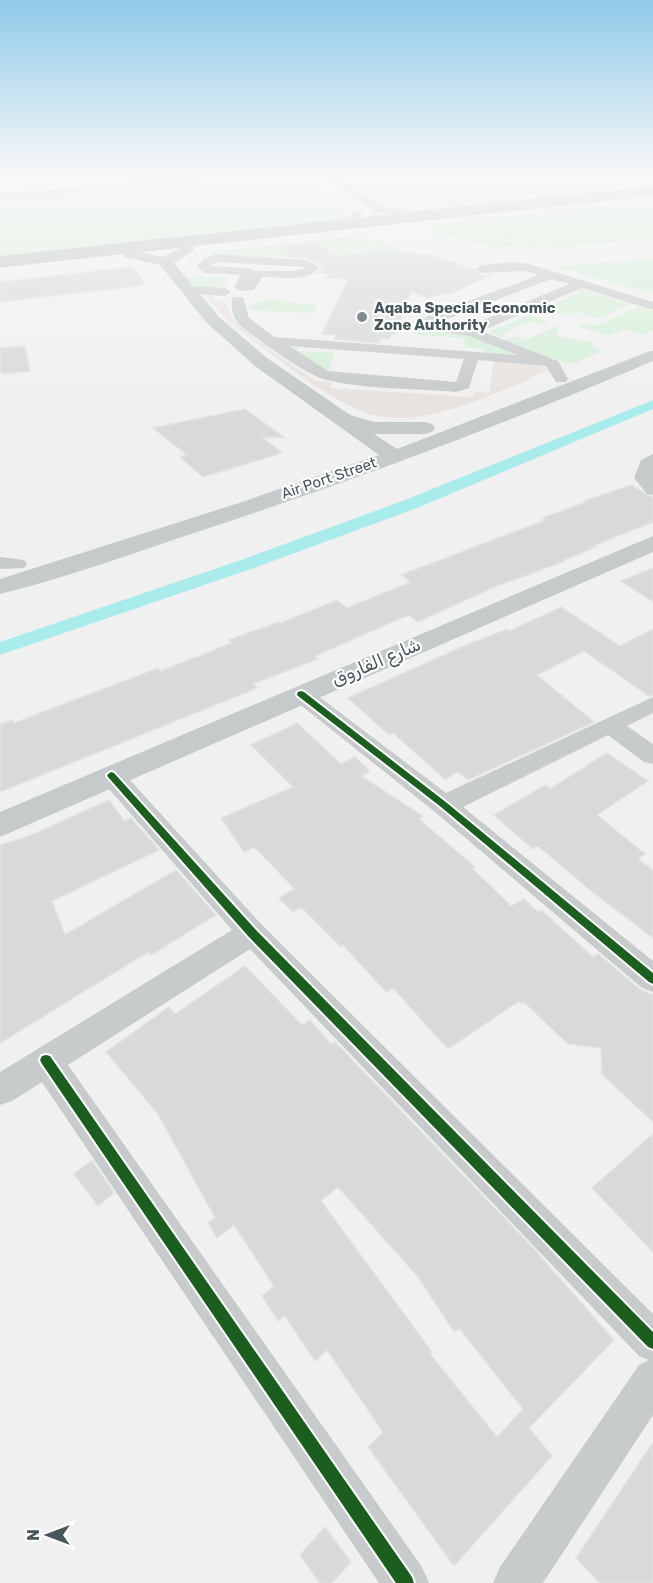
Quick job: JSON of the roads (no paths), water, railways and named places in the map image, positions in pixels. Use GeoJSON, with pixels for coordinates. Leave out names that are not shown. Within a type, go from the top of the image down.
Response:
{"type":"FeatureCollection","features":[{"type":"Feature","properties":{"kind":"highway"},"geometry":{"type":"LineString","coordinates":[[0,262],[110,250]]}},
{"type":"Feature","properties":{"kind":"highway"},"geometry":{"type":"LineString","coordinates":[[0,267],[170,250]]}},
{"type":"Feature","properties":{"kind":"main road"},"geometry":{"type":"LineString","coordinates":[[165,262],[185,250]]}},
{"type":"Feature","properties":{"kind":"main road"},"geometry":{"type":"LineString","coordinates":[[129,254],[165,262],[213,320],[261,362],[341,418],[375,445],[394,456]]}},
{"type":"Feature","properties":{"kind":"main road","name":"Air Port Street"},"geometry":{"type":"LineString","coordinates":[[6,565],[233,496],[561,379],[653,341]]}},
{"type":"Feature","properties":{"kind":"main road","name":"Air Port Street"},"geometry":{"type":"LineString","coordinates":[[0,587],[204,522],[394,456],[521,409],[653,355]]}},
{"type":"Feature","properties":{"kind":"main road"},"geometry":{"type":"LineString","coordinates":[[341,418],[373,428],[425,428]]}},
{"type":"Feature","properties":{"kind":"main road"},"geometry":{"type":"LineString","coordinates":[[341,418],[345,430],[342,446]]}},
{"type":"Feature","properties":{"kind":"main road","name":"شارع الفاروق"},"geometry":{"type":"LineString","coordinates":[[0,825],[111,775],[653,543]]}},
{"type":"Feature","properties":{"kind":"street"},"geometry":{"type":"LineString","coordinates":[[189,290],[243,291],[258,274],[302,275],[309,273],[314,267],[304,264],[217,258],[208,260],[204,267],[205,269],[249,272],[243,291],[238,310],[243,320],[270,341],[324,375],[441,387],[464,385],[472,355]]}},
{"type":"Feature","properties":{"kind":"street"},"geometry":{"type":"LineString","coordinates":[[482,269],[511,266],[550,275],[653,306]]}},
{"type":"Feature","properties":{"kind":"street"},"geometry":{"type":"LineString","coordinates":[[550,275],[433,319],[429,323],[434,327],[467,332],[553,364],[561,379]]}},
{"type":"Feature","properties":{"kind":"street"},"geometry":{"type":"LineString","coordinates":[[467,332],[581,284]]}},
{"type":"Feature","properties":{"kind":"street"},"geometry":{"type":"LineString","coordinates":[[270,341],[547,362]]}},
{"type":"Feature","properties":{"kind":"street"},"geometry":{"type":"LineString","coordinates":[[653,459],[647,464],[644,478],[653,490]]}},
{"type":"Feature","properties":{"kind":"street"},"geometry":{"type":"LineString","coordinates":[[301,694],[444,805],[653,979]]}},
{"type":"Feature","properties":{"kind":"street"},"geometry":{"type":"LineString","coordinates":[[444,805],[653,704]]}},
{"type":"Feature","properties":{"kind":"street"},"geometry":{"type":"LineString","coordinates":[[611,726],[653,756]]}},
{"type":"Feature","properties":{"kind":"street"},"geometry":{"type":"LineString","coordinates":[[111,775],[252,933],[653,1342]]}},
{"type":"Feature","properties":{"kind":"street"},"geometry":{"type":"LineString","coordinates":[[0,1090],[252,933]]}},
{"type":"Feature","properties":{"kind":"street"},"geometry":{"type":"LineString","coordinates":[[46,1060],[406,1583]]}},
{"type":"Feature","properties":{"kind":"street"},"geometry":{"type":"LineString","coordinates":[[516,1583],[653,1379]]}},
{"type":"Feature","properties":{"kind":"waterway"},"geometry":{"type":"LineString","coordinates":[[0,649],[247,564],[411,504],[653,404]]}},
{"type":"Feature","properties":{"kind":"place","name":"Aqaba Special Economic Zone Authority"},"geometry":{"type":"Point","coordinates":[362,317]}}]}
